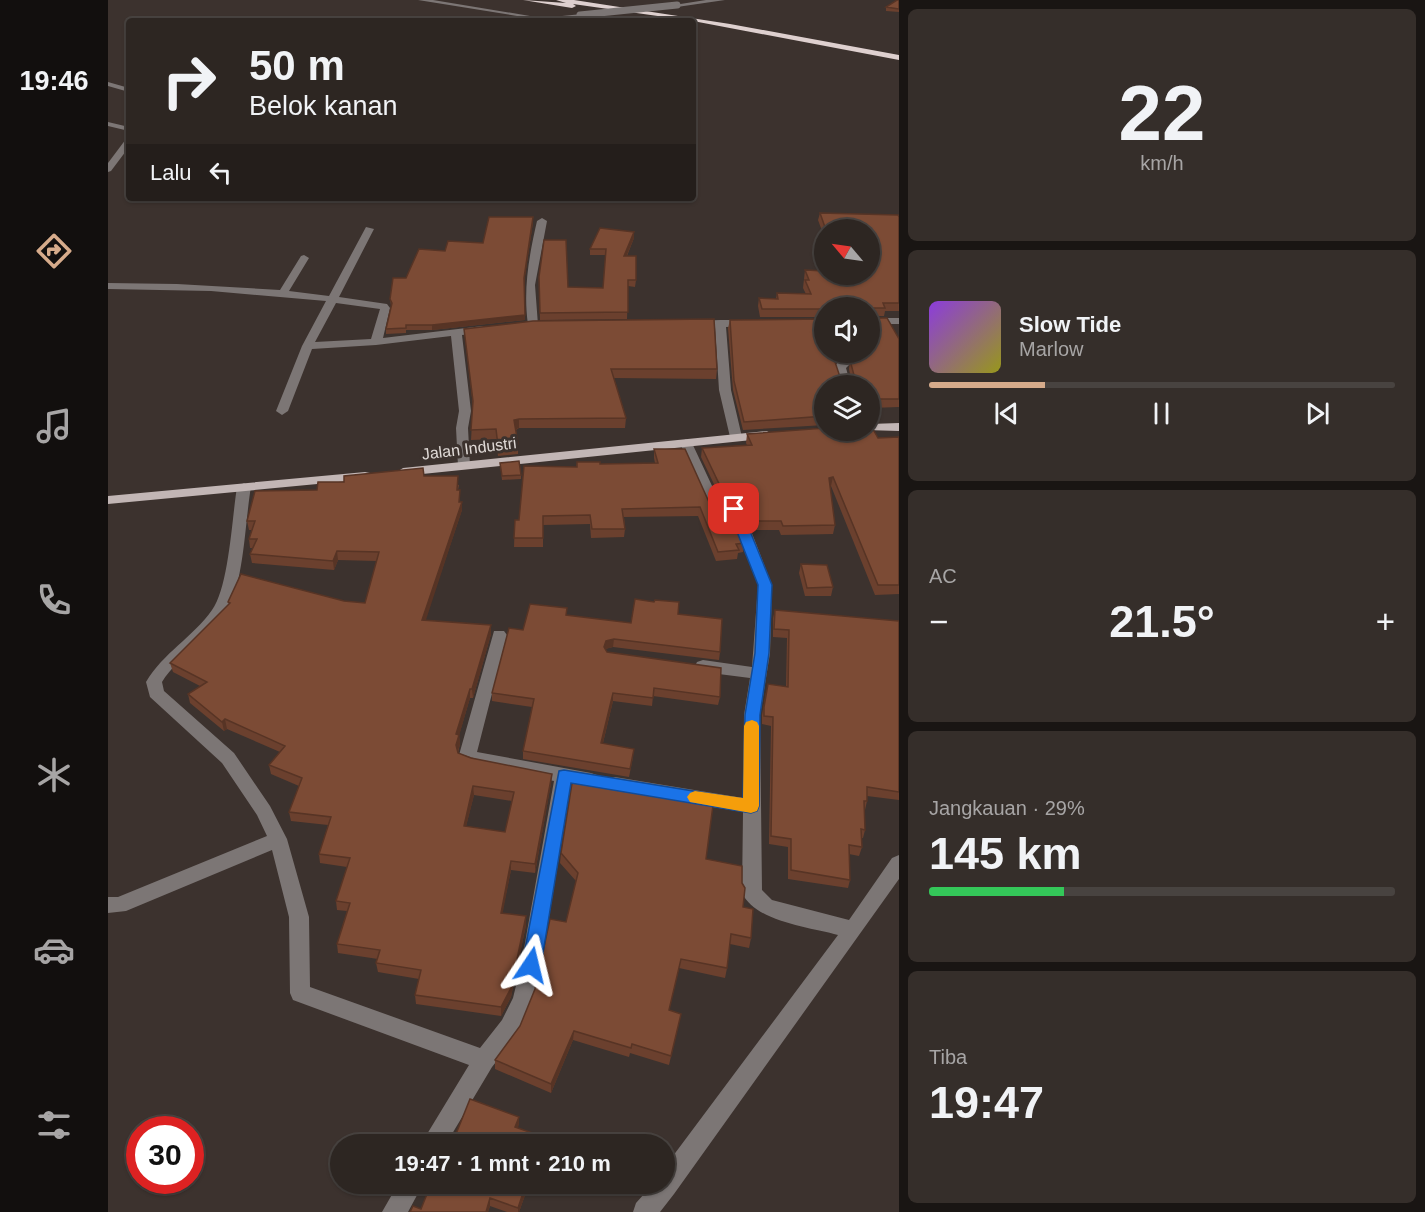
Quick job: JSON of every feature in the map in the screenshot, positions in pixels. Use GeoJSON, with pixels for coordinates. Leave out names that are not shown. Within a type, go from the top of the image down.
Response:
{"type":"FeatureCollection","features":[{"type":"Feature","properties":{"kind":"highway"},"geometry":{"type":"LineString","coordinates":[[527,0],[650,18]]}},
{"type":"Feature","properties":{"kind":"highway"},"geometry":{"type":"LineString","coordinates":[[560,0],[678,18]]}},
{"type":"Feature","properties":{"kind":"highway"},"geometry":{"type":"LineString","coordinates":[[696,21],[898,57]]}},
{"type":"Feature","properties":{"kind":"highway"},"geometry":{"type":"LineString","coordinates":[[696,26],[898,63]]}},
{"type":"Feature","properties":{"kind":"main road"},"geometry":{"type":"LineString","coordinates":[[880,427],[898,427]]}},
{"type":"Feature","properties":{"kind":"main road","name":"Jalan Industri"},"geometry":{"type":"LineString","coordinates":[[108,500],[779,434]]}},
{"type":"Feature","properties":{"kind":"street"},"geometry":{"type":"LineString","coordinates":[[421,0],[527,16],[517,18]]}},
{"type":"Feature","properties":{"kind":"street"},"geometry":{"type":"LineString","coordinates":[[556,18],[722,0]]}},
{"type":"Feature","properties":{"kind":"street"},"geometry":{"type":"LineString","coordinates":[[108,84],[126,89]]}},
{"type":"Feature","properties":{"kind":"street"},"geometry":{"type":"LineString","coordinates":[[108,90],[117,87]]}},
{"type":"Feature","properties":{"kind":"street"},"geometry":{"type":"LineString","coordinates":[[108,124],[126,128]]}},
{"type":"Feature","properties":{"kind":"street"},"geometry":{"type":"LineString","coordinates":[[108,169],[126,145]]}},
{"type":"Feature","properties":{"kind":"street"},"geometry":{"type":"LineString","coordinates":[[517,326],[539,325],[529,286],[531,263],[543,221]]}},
{"type":"Feature","properties":{"kind":"street"},"geometry":{"type":"LineString","coordinates":[[282,411],[308,346],[369,229]]}},
{"type":"Feature","properties":{"kind":"street"},"geometry":{"type":"LineString","coordinates":[[282,295],[304,258]]}},
{"type":"Feature","properties":{"kind":"street"},"geometry":{"type":"LineString","coordinates":[[108,286],[180,287],[384,306],[376,342]]}},
{"type":"Feature","properties":{"kind":"street"},"geometry":{"type":"LineString","coordinates":[[880,321],[898,321]]}},
{"type":"Feature","properties":{"kind":"street"},"geometry":{"type":"LineString","coordinates":[[720,323],[723,338],[725,390],[736,437]]}},
{"type":"Feature","properties":{"kind":"street"},"geometry":{"type":"LineString","coordinates":[[685,324],[767,323]]}},
{"type":"Feature","properties":{"kind":"street"},"geometry":{"type":"LineString","coordinates":[[308,346],[376,342],[498,328]]}},
{"type":"Feature","properties":{"kind":"street"},"geometry":{"type":"LineString","coordinates":[[456,332],[465,411],[462,428],[464,466]]}},
{"type":"Feature","properties":{"kind":"street"},"geometry":{"type":"LineString","coordinates":[[686,443],[715,506],[736,510],[765,585],[759,674],[752,715],[752,893],[765,907],[853,930]]}},
{"type":"Feature","properties":{"kind":"street"},"geometry":{"type":"LineString","coordinates":[[244,488],[224,604],[201,632],[160,671],[154,682],[156,693],[228,758],[264,810],[278,839],[299,917],[300,993],[483,1060]]}},
{"type":"Feature","properties":{"kind":"street"},"geometry":{"type":"LineString","coordinates":[[499,635],[468,756],[564,776],[751,806]]}},
{"type":"Feature","properties":{"kind":"street"},"geometry":{"type":"LineString","coordinates":[[692,664],[759,674]]}},
{"type":"Feature","properties":{"kind":"street"},"geometry":{"type":"LineString","coordinates":[[439,1134],[483,1060],[510,1027],[524,998],[564,776]]}},
{"type":"Feature","properties":{"kind":"street"},"geometry":{"type":"LineString","coordinates":[[108,905],[119,905],[278,839]]}},
{"type":"Feature","properties":{"kind":"street"},"geometry":{"type":"LineString","coordinates":[[645,1212],[853,930],[898,863]]}},
{"type":"Feature","properties":{"kind":"street"},"geometry":{"type":"LineString","coordinates":[[394,1212],[405,1194]]}},
{"type":"Feature","properties":{"kind":"building"},"geometry":{"type":"Polygon","coordinates":[[[899,0],[899,9],[886,7],[899,0]]]}},
{"type":"Feature","properties":{"kind":"building"},"geometry":{"type":"Polygon","coordinates":[[[820,213],[898,215],[899,303],[883,303],[885,308],[880,308],[880,297],[814,297],[814,309],[762,309],[759,298],[778,299],[777,293],[811,294],[805,280],[809,280],[805,270],[814,270],[814,285],[880,285],[880,219],[822,219],[820,213]]]}},
{"type":"Feature","properties":{"kind":"building"},"geometry":{"type":"Polygon","coordinates":[[[489,217],[533,217],[524,278],[525,315],[432,325],[406,325],[406,328],[386,329],[392,303],[390,299],[393,278],[406,278],[419,249],[445,251],[448,241],[483,243],[489,217]]]}},
{"type":"Feature","properties":{"kind":"building"},"geometry":{"type":"Polygon","coordinates":[[[600,228],[634,232],[624,256],[636,256],[636,280],[628,280],[628,312],[540,313],[539,277],[544,240],[566,240],[568,287],[603,288],[606,249],[590,249],[600,228]]]}},
{"type":"Feature","properties":{"kind":"building"},"geometry":{"type":"Polygon","coordinates":[[[880,318],[887,318],[899,339],[899,399],[880,399],[880,375],[854,375],[851,363],[880,363],[880,318]]]}},
{"type":"Feature","properties":{"kind":"building"},"geometry":{"type":"Polygon","coordinates":[[[714,319],[717,369],[611,369],[626,418],[514,420],[518,444],[498,446],[496,429],[471,430],[473,401],[464,329],[533,321],[714,319]]]}},
{"type":"Feature","properties":{"kind":"building"},"geometry":{"type":"Polygon","coordinates":[[[814,319],[814,363],[835,363],[839,375],[814,375],[814,417],[744,422],[734,381],[730,320],[814,319]]]}},
{"type":"Feature","properties":{"kind":"building"},"geometry":{"type":"Polygon","coordinates":[[[814,429],[814,441],[880,441],[880,438],[899,437],[899,585],[878,585],[833,477],[829,478],[835,525],[783,526],[781,521],[755,521],[744,497],[723,492],[702,448],[752,445],[747,434],[814,429]]]}},
{"type":"Feature","properties":{"kind":"building"},"geometry":{"type":"Polygon","coordinates":[[[654,449],[685,449],[709,502],[730,506],[744,543],[736,544],[739,550],[718,552],[700,507],[622,509],[625,529],[592,529],[590,515],[543,516],[543,538],[514,538],[515,520],[519,520],[524,466],[577,467],[577,462],[658,463],[654,449]]]}},
{"type":"Feature","properties":{"kind":"building"},"geometry":{"type":"Polygon","coordinates":[[[519,461],[521,475],[502,476],[500,463],[519,461]]]}},
{"type":"Feature","properties":{"kind":"building"},"geometry":{"type":"Polygon","coordinates":[[[423,468],[424,476],[458,476],[457,490],[460,490],[459,502],[462,502],[422,620],[491,625],[456,734],[459,735],[456,745],[458,753],[471,758],[552,774],[535,864],[511,861],[501,913],[526,916],[511,988],[501,1007],[415,995],[421,970],[376,963],[380,950],[337,944],[350,903],[336,901],[350,858],[319,854],[331,817],[289,812],[302,778],[269,765],[285,746],[225,719],[222,722],[188,694],[207,682],[170,663],[230,603],[228,602],[241,574],[344,601],[365,603],[379,552],[337,551],[333,561],[250,554],[257,539],[249,539],[255,521],[247,521],[255,491],[317,490],[318,482],[344,482],[344,476],[423,468]],[[473,786],[464,826],[505,832],[514,792],[473,786]]]}},
{"type":"Feature","properties":{"kind":"building"},"geometry":{"type":"Polygon","coordinates":[[[801,564],[827,565],[833,587],[807,588],[801,564]]]}},
{"type":"Feature","properties":{"kind":"building"},"geometry":{"type":"Polygon","coordinates":[[[635,599],[679,602],[678,614],[722,619],[720,652],[614,639],[606,641],[604,647],[607,652],[721,668],[720,697],[654,688],[653,698],[613,693],[601,743],[634,749],[630,769],[523,751],[534,699],[492,693],[509,628],[523,630],[530,604],[567,608],[566,615],[631,623],[635,599]]]}},
{"type":"Feature","properties":{"kind":"building"},"geometry":{"type":"Polygon","coordinates":[[[775,610],[899,621],[899,792],[867,787],[867,801],[864,801],[865,830],[861,829],[862,847],[849,845],[850,880],[791,870],[791,839],[771,836],[773,717],[764,716],[764,707],[768,684],[788,687],[789,630],[774,629],[775,610]]]}},
{"type":"Feature","properties":{"kind":"building"},"geometry":{"type":"Polygon","coordinates":[[[573,777],[626,785],[655,792],[655,795],[713,805],[706,859],[742,866],[742,883],[745,888],[743,907],[753,909],[751,938],[731,934],[727,968],[681,959],[669,1010],[681,1014],[671,1056],[632,1044],[631,1048],[574,1031],[551,1084],[495,1060],[520,1026],[535,989],[550,919],[566,922],[578,873],[561,853],[573,777]]]}},
{"type":"Feature","properties":{"kind":"building"},"geometry":{"type":"Polygon","coordinates":[[[470,1099],[519,1117],[515,1127],[535,1134],[456,1134],[470,1099]]]}},
{"type":"Feature","properties":{"kind":"building"},"geometry":{"type":"Polygon","coordinates":[[[427,1194],[523,1194],[518,1208],[490,1198],[486,1212],[410,1212],[413,1206],[421,1209],[427,1194]]]}},
{"type":"Feature","properties":{"kind":"slow traffic"},"geometry":{"type":"LineString","coordinates":[[695,797],[751,806],[752,726]]}},
{"type":"Feature","properties":{"kind":"route"},"geometry":{"type":"LineString","coordinates":[[531,965],[564,776],[751,806],[752,715],[762,653],[765,585],[734,509]]}}]}
